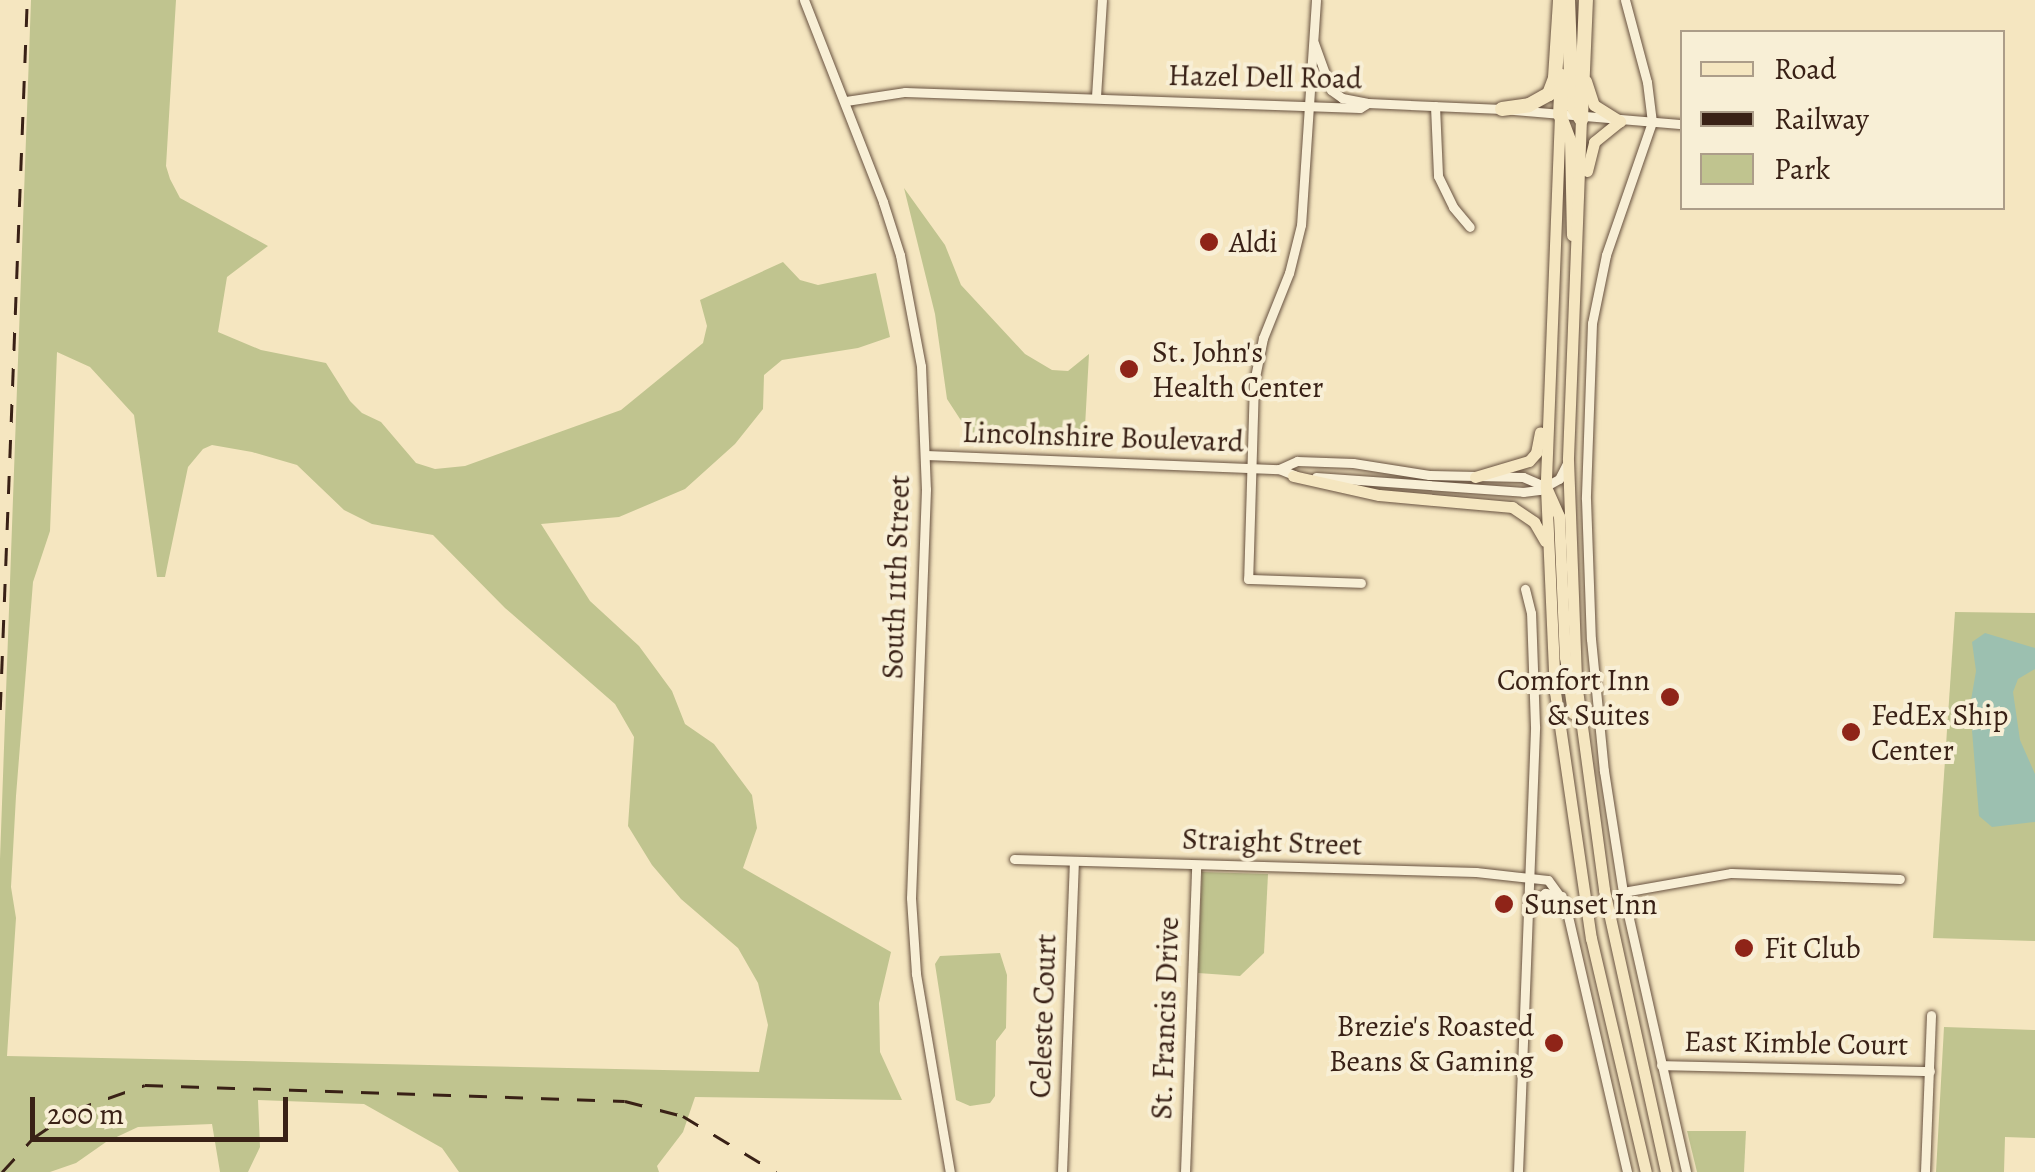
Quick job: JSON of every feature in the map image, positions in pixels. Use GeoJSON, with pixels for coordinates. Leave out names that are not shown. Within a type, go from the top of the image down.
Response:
{"type":"FeatureCollection","features":[{"type":"Feature","properties":{"kind":"highway"},"geometry":{"type":"LineString","coordinates":[[1502,109],[1529,105],[1549,94],[1555,78],[1564,0]]}},
{"type":"Feature","properties":{"kind":"highway"},"geometry":{"type":"LineString","coordinates":[[1560,114],[1564,0]]}},
{"type":"Feature","properties":{"kind":"highway"},"geometry":{"type":"LineString","coordinates":[[1564,0],[1572,105],[1581,119]]}},
{"type":"Feature","properties":{"kind":"highway"},"geometry":{"type":"LineString","coordinates":[[1581,119],[1586,0]]}},
{"type":"Feature","properties":{"kind":"main road"},"geometry":{"type":"LineString","coordinates":[[1575,254],[1584,220],[1590,150],[1597,137],[1620,121],[1594,105],[1584,71]]}},
{"type":"Feature","properties":{"kind":"main road"},"geometry":{"type":"LineString","coordinates":[[1560,114],[1570,140],[1568,219],[1575,254]]}},
{"type":"Feature","properties":{"kind":"main road"},"geometry":{"type":"LineString","coordinates":[[1560,114],[1546,487],[1554,692],[1580,875],[1646,1172]]}},
{"type":"Feature","properties":{"kind":"main road"},"geometry":{"type":"LineString","coordinates":[[1581,119],[1568,460],[1572,617],[1583,748],[1610,922],[1666,1172]]}},
{"type":"Feature","properties":{"kind":"main road"},"geometry":{"type":"LineString","coordinates":[[1475,477],[1522,465],[1540,443],[1546,302],[1554,269]]}},
{"type":"Feature","properties":{"kind":"main road"},"geometry":{"type":"LineString","coordinates":[[1293,476],[1416,500],[1512,507],[1542,532],[1548,556]]}},
{"type":"Feature","properties":{"kind":"main road"},"geometry":{"type":"LineString","coordinates":[[1546,487],[1559,516],[1568,692],[1583,748]]}},
{"type":"Feature","properties":{"kind":"street","name":"South 11th Street"},"geometry":{"type":"LineString","coordinates":[[804,0],[846,101],[904,274],[921,366],[926,454],[911,898],[916,974],[950,1172]]}},
{"type":"Feature","properties":{"kind":"street"},"geometry":{"type":"LineString","coordinates":[[1096,98],[1102,0]]}},
{"type":"Feature","properties":{"kind":"street"},"geometry":{"type":"LineString","coordinates":[[1316,0],[1301,224],[1289,274],[1258,354],[1249,468],[1248,579],[1361,583]]}},
{"type":"Feature","properties":{"kind":"street"},"geometry":{"type":"LineString","coordinates":[[1625,0],[1647,82],[1652,122],[1599,279],[1588,379],[1591,639],[1604,770],[1623,892],[1686,1172]]}},
{"type":"Feature","properties":{"kind":"street"},"geometry":{"type":"LineString","coordinates":[[1313,41],[1332,90],[1342,98],[1368,104]]}},
{"type":"Feature","properties":{"kind":"street","name":"Hazel Dell Road"},"geometry":{"type":"LineString","coordinates":[[846,101],[905,92],[1360,108],[1368,104],[1502,109],[1581,119],[1680,124]]}},
{"type":"Feature","properties":{"kind":"street"},"geometry":{"type":"LineString","coordinates":[[1435,106],[1438,176],[1453,207],[1470,227]]}},
{"type":"Feature","properties":{"kind":"street","name":"Lincolnshire Boulevard"},"geometry":{"type":"LineString","coordinates":[[926,454],[1278,469],[1293,476],[1368,479],[1440,489],[1522,492],[1546,487]]}},
{"type":"Feature","properties":{"kind":"street"},"geometry":{"type":"LineString","coordinates":[[1546,487],[1559,479],[1568,460]]}},
{"type":"Feature","properties":{"kind":"street","name":"Lincolnshire Boulevard"},"geometry":{"type":"LineString","coordinates":[[1278,469],[1297,461],[1326,462],[1523,478],[1546,487]]}},
{"type":"Feature","properties":{"kind":"street"},"geometry":{"type":"LineString","coordinates":[[1518,1172],[1534,684],[1531,613],[1525,589]]}},
{"type":"Feature","properties":{"kind":"street","name":"Straight Street"},"geometry":{"type":"LineString","coordinates":[[1014,860],[1529,875]]}},
{"type":"Feature","properties":{"kind":"street","name":"Celeste Court"},"geometry":{"type":"LineString","coordinates":[[1062,1172],[1074,861]]}},
{"type":"Feature","properties":{"kind":"street","name":"St. Francis Drive"},"geometry":{"type":"LineString","coordinates":[[1185,1172],[1196,865]]}},
{"type":"Feature","properties":{"kind":"street"},"geometry":{"type":"LineString","coordinates":[[1623,892],[1731,873],[1900,879]]}},
{"type":"Feature","properties":{"kind":"street"},"geometry":{"type":"LineString","coordinates":[[1529,875],[1548,880],[1562,896],[1626,1172]]}},
{"type":"Feature","properties":{"kind":"street"},"geometry":{"type":"LineString","coordinates":[[1528,906],[1540,894],[1562,896]]}},
{"type":"Feature","properties":{"kind":"street"},"geometry":{"type":"LineString","coordinates":[[1925,1172],[1931,1015]]}},
{"type":"Feature","properties":{"kind":"street","name":"East Kimble Court"},"geometry":{"type":"LineString","coordinates":[[1661,1064],[1930,1071]]}},
{"type":"Feature","properties":{"kind":"green space"},"geometry":{"type":"Polygon","coordinates":[[[31,0],[176,0],[166,166],[170,179],[180,198],[268,246],[227,277],[218,332],[261,350],[326,363],[350,401],[362,413],[381,422],[416,463],[435,469],[465,466],[621,410],[703,343],[707,326],[700,300],[783,262],[800,280],[818,285],[876,273],[890,337],[858,348],[782,360],[764,375],[763,409],[735,444],[685,489],[619,517],[541,524],[590,601],[639,646],[672,691],[685,724],[714,744],[752,795],[757,828],[743,868],[891,952],[879,1003],[880,1052],[902,1100],[695,1097],[683,1132],[657,1166],[659,1172],[459,1172],[442,1148],[364,1104],[258,1100],[260,1147],[248,1172],[220,1172],[212,1124],[138,1127],[106,1142],[76,1163],[50,1172],[0,1172],[0,859],[31,0]],[[57,352],[50,531],[33,582],[16,796],[11,887],[16,918],[7,1056],[759,1072],[768,1025],[758,983],[738,948],[681,899],[652,865],[628,826],[634,737],[615,704],[505,608],[433,535],[372,524],[344,510],[297,465],[252,452],[212,445],[203,449],[188,467],[165,577],[157,577],[134,415],[90,367],[57,352]]]}},
{"type":"Feature","properties":{"kind":"green space"},"geometry":{"type":"Polygon","coordinates":[[[904,188],[945,245],[961,285],[1025,354],[1052,370],[1068,371],[1089,354],[1084,445],[973,439],[947,399],[935,314],[904,188]]]}},
{"type":"Feature","properties":{"kind":"green space"},"geometry":{"type":"Polygon","coordinates":[[[1955,612],[2035,613],[2035,941],[1933,938],[1955,612]]]}},
{"type":"Feature","properties":{"kind":"green space"},"geometry":{"type":"Polygon","coordinates":[[[1202,872],[1268,874],[1264,953],[1240,976],[1198,973],[1202,872]]]}},
{"type":"Feature","properties":{"kind":"green space"},"geometry":{"type":"Polygon","coordinates":[[[1000,953],[1007,975],[1006,1028],[996,1041],[995,1096],[990,1103],[970,1106],[956,1100],[935,964],[940,956],[1000,953]]]}},
{"type":"Feature","properties":{"kind":"green space"},"geometry":{"type":"Polygon","coordinates":[[[1944,1027],[2035,1030],[2035,1138],[2005,1137],[2004,1172],[1936,1172],[1944,1027]]]}},
{"type":"Feature","properties":{"kind":"green space"},"geometry":{"type":"Polygon","coordinates":[[[1687,1131],[1746,1131],[1744,1172],[1697,1172],[1687,1131]]]}},
{"type":"Feature","properties":{"kind":"shaded area"},"geometry":{"type":"Polygon","coordinates":[[[1985,633],[2035,648],[2035,669],[2018,679],[2013,692],[2020,740],[2035,774],[2035,822],[1992,827],[1979,816],[1970,706],[1976,671],[1972,642],[1985,633]]]}},
{"type":"Feature","properties":{"kind":"railway"},"geometry":{"type":"LineString","coordinates":[[0,710],[27,0]]}},
{"type":"Feature","properties":{"kind":"railway"},"geometry":{"type":"LineString","coordinates":[[2,1172],[33,1138],[74,1110],[145,1085],[625,1101],[683,1116],[776,1172]]}},
{"type":"Feature","properties":{"kind":"place","name":"Aldi"},"geometry":{"type":"Point","coordinates":[1209,242]}},
{"type":"Feature","properties":{"kind":"place","name":"St. John's Health Center"},"geometry":{"type":"Point","coordinates":[1129,369]}},
{"type":"Feature","properties":{"kind":"place","name":"Comfort Inn & Suites"},"geometry":{"type":"Point","coordinates":[1670,697]}},
{"type":"Feature","properties":{"kind":"place","name":"FedEx Ship Center"},"geometry":{"type":"Point","coordinates":[1851,732]}},
{"type":"Feature","properties":{"kind":"place","name":"Sunset Inn"},"geometry":{"type":"Point","coordinates":[1504,904]}},
{"type":"Feature","properties":{"kind":"place","name":"Fit Club"},"geometry":{"type":"Point","coordinates":[1744,948]}},
{"type":"Feature","properties":{"kind":"place","name":"Brezie's Roasted Beans & Gaming"},"geometry":{"type":"Point","coordinates":[1554,1043]}}]}
